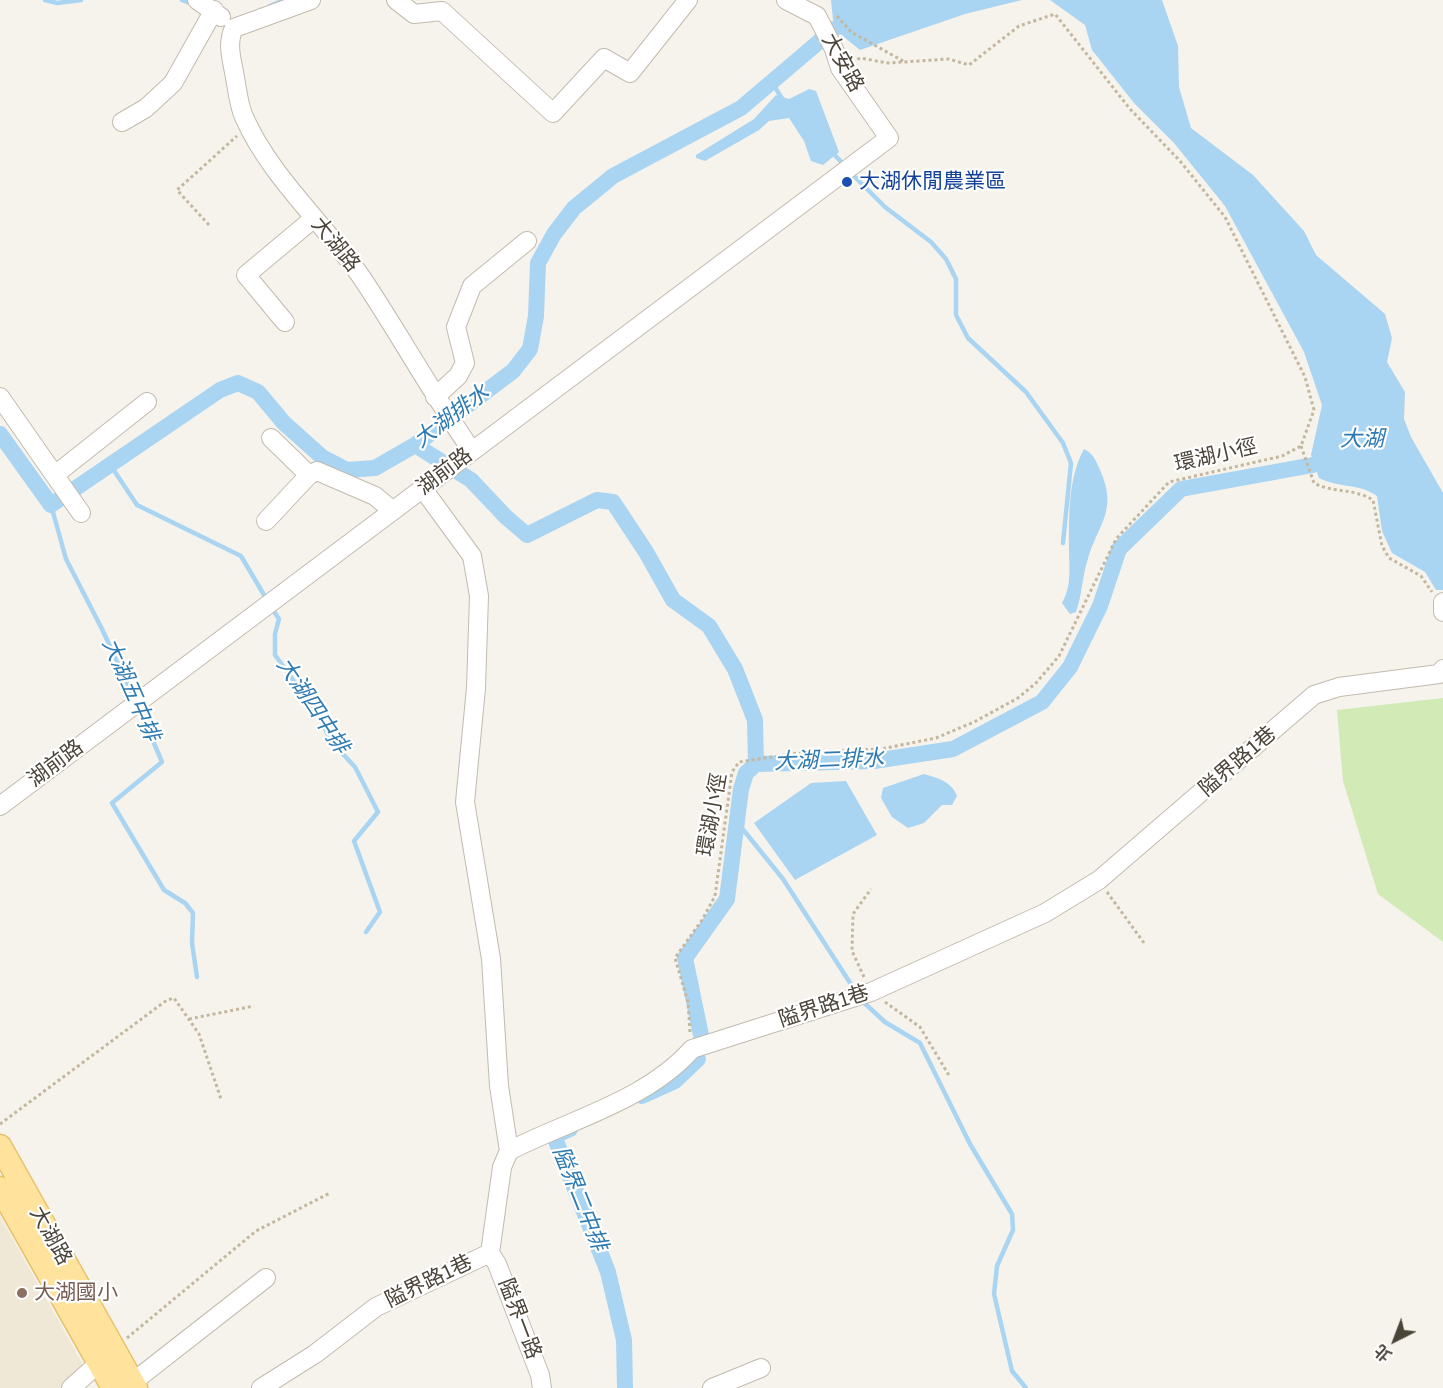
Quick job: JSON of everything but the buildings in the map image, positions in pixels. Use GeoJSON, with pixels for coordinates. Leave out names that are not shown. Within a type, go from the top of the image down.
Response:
{"type":"FeatureCollection","features":[{"type":"Feature","properties":{"kind":"main road","name":"大湖路"},"geometry":{"type":"LineString","coordinates":[[0,1146],[106,1356]]}},
{"type":"Feature","properties":{"kind":"main road","name":"大湖路"},"geometry":{"type":"LineString","coordinates":[[0,1188],[127,1386]]}},
{"type":"Feature","properties":{"kind":"street"},"geometry":{"type":"LineString","coordinates":[[197,0],[214,10],[234,28],[311,0]]}},
{"type":"Feature","properties":{"kind":"street"},"geometry":{"type":"LineString","coordinates":[[396,0],[414,14],[442,11],[553,113],[604,58],[630,73],[688,0]]}},
{"type":"Feature","properties":{"kind":"street","name":"大安路"},"geometry":{"type":"LineString","coordinates":[[786,0],[817,16],[834,49],[840,68],[889,138]]}},
{"type":"Feature","properties":{"kind":"street"},"geometry":{"type":"LineString","coordinates":[[122,122],[146,108],[173,83],[214,10]]}},
{"type":"Feature","properties":{"kind":"street","name":"大湖路"},"geometry":{"type":"LineString","coordinates":[[234,28],[231,35],[230,53],[243,115],[264,151],[314,219],[361,277],[435,397],[472,451]]}},
{"type":"Feature","properties":{"kind":"street","name":"湖前路"},"geometry":{"type":"LineString","coordinates":[[0,806],[889,138]]}},
{"type":"Feature","properties":{"kind":"street"},"geometry":{"type":"LineString","coordinates":[[285,322],[246,275],[314,219]]}},
{"type":"Feature","properties":{"kind":"street"},"geometry":{"type":"LineString","coordinates":[[435,397],[458,376],[465,363],[456,327],[472,286],[527,241]]}},
{"type":"Feature","properties":{"kind":"street"},"geometry":{"type":"LineString","coordinates":[[0,397],[56,474],[81,513]]}},
{"type":"Feature","properties":{"kind":"street"},"geometry":{"type":"LineString","coordinates":[[56,474],[147,402]]}},
{"type":"Feature","properties":{"kind":"street"},"geometry":{"type":"LineString","coordinates":[[271,438],[309,475]]}},
{"type":"Feature","properties":{"kind":"street"},"geometry":{"type":"LineString","coordinates":[[266,521],[309,475],[317,471],[375,496],[393,511]]}},
{"type":"Feature","properties":{"kind":"street"},"geometry":{"type":"LineString","coordinates":[[423,489],[472,556],[479,596],[476,688],[465,802],[491,959],[499,1086],[509,1151]]}},
{"type":"Feature","properties":{"kind":"street","name":"隘界路1巷"},"geometry":{"type":"LineString","coordinates":[[268,1386],[315,1354],[376,1307],[490,1253],[502,1167],[509,1151],[619,1101],[676,1067],[692,1048],[838,1004],[912,976],[1046,913],[1099,880],[1314,695],[1339,687],[1439,674],[1443,669]]}},
{"type":"Feature","properties":{"kind":"street","name":"隘界一路"},"geometry":{"type":"LineString","coordinates":[[490,1253],[497,1264],[540,1375],[542,1388]]}},
{"type":"Feature","properties":{"kind":"street"},"geometry":{"type":"LineString","coordinates":[[127,1386],[266,1278]]}},
{"type":"Feature","properties":{"kind":"street"},"geometry":{"type":"LineString","coordinates":[[71,1388],[106,1356]]}},
{"type":"Feature","properties":{"kind":"street"},"geometry":{"type":"LineString","coordinates":[[712,1388],[761,1368]]}},
{"type":"Feature","properties":{"kind":"path"},"geometry":{"type":"LineString","coordinates":[[833,12],[851,32],[904,62]]}},
{"type":"Feature","properties":{"kind":"path"},"geometry":{"type":"LineString","coordinates":[[840,68],[860,58],[888,63],[949,59],[969,65],[1018,26],[1055,14],[1130,109],[1180,161],[1225,217],[1305,377],[1314,410],[1301,446],[1314,483],[1322,487],[1357,492],[1373,500],[1382,546],[1389,558],[1421,576],[1443,606]]}},
{"type":"Feature","properties":{"kind":"path"},"geometry":{"type":"LineString","coordinates":[[210,225],[177,190],[249,125]]}},
{"type":"Feature","properties":{"kind":"path","name":"環湖小徑"},"geometry":{"type":"LineString","coordinates":[[692,1048],[688,1002],[675,958],[702,920],[715,896],[732,772],[739,762],[805,752],[881,749],[936,738],[967,726],[1018,698],[1036,683],[1059,656],[1116,539],[1169,482],[1282,456],[1301,446]]}},
{"type":"Feature","properties":{"kind":"path"},"geometry":{"type":"LineString","coordinates":[[1099,880],[1144,944]]}},
{"type":"Feature","properties":{"kind":"path"},"geometry":{"type":"LineString","coordinates":[[0,1124],[167,1000],[174,998],[199,1034],[221,1099]]}},
{"type":"Feature","properties":{"kind":"path"},"geometry":{"type":"LineString","coordinates":[[189,1019],[254,1006]]}},
{"type":"Feature","properties":{"kind":"path"},"geometry":{"type":"LineString","coordinates":[[106,1356],[256,1231],[330,1192]]}},
{"type":"Feature","properties":{"kind":"shaded area","name":"大湖國小"},"geometry":{"type":"Polygon","coordinates":[[[0,1216],[86,1370],[64,1388],[0,1388],[0,1216]]]}},
{"type":"Feature","properties":{"kind":"green space"},"geometry":{"type":"Polygon","coordinates":[[[1443,698],[1443,942],[1378,894],[1343,781],[1337,710],[1443,698]]]}},
{"type":"Feature","properties":{"kind":"water"},"geometry":{"type":"Polygon","coordinates":[[[831,0],[1022,0],[965,14],[860,50],[834,29],[831,0]]]}},
{"type":"Feature","properties":{"kind":"water","name":"大湖"},"geometry":{"type":"Polygon","coordinates":[[[1050,0],[1162,0],[1178,46],[1179,87],[1191,128],[1253,175],[1304,231],[1316,255],[1385,314],[1392,338],[1387,362],[1405,392],[1404,419],[1411,437],[1443,493],[1443,590],[1436,590],[1425,572],[1392,553],[1382,531],[1377,496],[1363,489],[1319,478],[1311,455],[1322,405],[1304,352],[1225,206],[1174,143],[1134,103],[1092,50],[1085,25],[1050,0]]]}},
{"type":"Feature","properties":{"kind":"water"},"geometry":{"type":"Polygon","coordinates":[[[809,89],[816,91],[839,152],[823,165],[811,161],[804,141],[789,118],[769,121],[759,130],[705,161],[696,158],[696,155],[754,119],[776,95],[789,99],[809,89]]]}},
{"type":"Feature","properties":{"kind":"water"},"geometry":{"type":"Polygon","coordinates":[[[1084,449],[1092,455],[1100,470],[1105,484],[1107,508],[1087,562],[1076,612],[1070,614],[1062,603],[1069,577],[1070,498],[1075,472],[1084,449]]]}},
{"type":"Feature","properties":{"kind":"water"},"geometry":{"type":"Polygon","coordinates":[[[924,774],[948,784],[957,796],[952,805],[942,805],[924,823],[908,828],[892,817],[881,798],[883,788],[924,774]]]}},
{"type":"Feature","properties":{"kind":"water"},"geometry":{"type":"Polygon","coordinates":[[[846,781],[877,835],[795,880],[754,823],[811,783],[846,781]]]}},
{"type":"Feature","properties":{"kind":"waterway"},"geometry":{"type":"LineString","coordinates":[[45,0],[57,3],[81,0]]}},
{"type":"Feature","properties":{"kind":"waterway"},"geometry":{"type":"LineString","coordinates":[[182,0],[192,4]]}},
{"type":"Feature","properties":{"kind":"waterway"},"geometry":{"type":"LineString","coordinates":[[270,6],[284,0]]}},
{"type":"Feature","properties":{"kind":"waterway","name":"大湖排水"},"geometry":{"type":"LineString","coordinates":[[0,434],[51,505],[220,390],[238,383],[258,392],[284,423],[322,457],[347,470],[375,468],[415,445],[513,371],[530,349],[536,316],[538,263],[554,234],[574,208],[613,176],[741,108],[834,29]]}},
{"type":"Feature","properties":{"kind":"waterway"},"geometry":{"type":"LineString","coordinates":[[771,81],[783,100]]}},
{"type":"Feature","properties":{"kind":"waterway"},"geometry":{"type":"LineString","coordinates":[[831,151],[846,167]]}},
{"type":"Feature","properties":{"kind":"waterway"},"geometry":{"type":"LineString","coordinates":[[851,173],[885,207],[931,242],[946,259],[956,279],[956,315],[968,338],[1026,392],[1063,443],[1071,463],[1063,543]]}},
{"type":"Feature","properties":{"kind":"waterway","name":"大湖二排水"},"geometry":{"type":"LineString","coordinates":[[415,445],[471,480],[506,517],[527,535],[597,500],[613,502],[646,552],[673,600],[709,626],[735,669],[755,720],[756,764]]}},
{"type":"Feature","properties":{"kind":"waterway","name":"大湖二排水"},"geometry":{"type":"LineString","coordinates":[[756,764],[874,761],[953,749],[1042,702],[1070,667],[1100,606],[1119,549],[1181,489],[1313,465]]}},
{"type":"Feature","properties":{"kind":"waterway","name":"大湖四中排"},"geometry":{"type":"LineString","coordinates":[[111,466],[137,505],[241,556],[267,600]]}},
{"type":"Feature","properties":{"kind":"waterway","name":"大湖五中排"},"geometry":{"type":"LineString","coordinates":[[51,505],[66,559],[135,700]]}},
{"type":"Feature","properties":{"kind":"waterway","name":"大湖四中排"},"geometry":{"type":"LineString","coordinates":[[271,607],[279,619],[275,634],[275,655],[320,717],[330,740],[355,767],[378,812],[354,841],[380,912],[366,932]]}},
{"type":"Feature","properties":{"kind":"waterway","name":"大湖五中排"},"geometry":{"type":"LineString","coordinates":[[139,708],[162,762],[112,803],[164,890],[185,903],[193,913],[192,943],[197,977]]}},
{"type":"Feature","properties":{"kind":"waterway","name":"隘界二中排"},"geometry":{"type":"LineString","coordinates":[[702,1040],[685,958],[727,899],[741,789],[746,773],[756,764]]}},
{"type":"Feature","properties":{"kind":"waterway"},"geometry":{"type":"LineString","coordinates":[[737,822],[783,879],[856,992]]}},
{"type":"Feature","properties":{"kind":"waterway"},"geometry":{"type":"LineString","coordinates":[[860,999],[885,1022],[920,1043],[970,1144],[1012,1214],[1013,1230],[997,1266],[994,1294],[1012,1371],[1026,1388]]}},
{"type":"Feature","properties":{"kind":"waterway","name":"隘界二中排"},"geometry":{"type":"LineString","coordinates":[[642,1096],[675,1081],[698,1059]]}},
{"type":"Feature","properties":{"kind":"waterway","name":"隘界二中排"},"geometry":{"type":"LineString","coordinates":[[570,1129],[554,1136],[608,1272],[624,1340],[625,1388]]}},
{"type":"Feature","properties":{"kind":"place","name":"大湖休閒農業區"},"geometry":{"type":"Point","coordinates":[847,182]}},
{"type":"Feature","properties":{"kind":"place","name":"大湖國小"},"geometry":{"type":"Point","coordinates":[22,1293]}}]}
